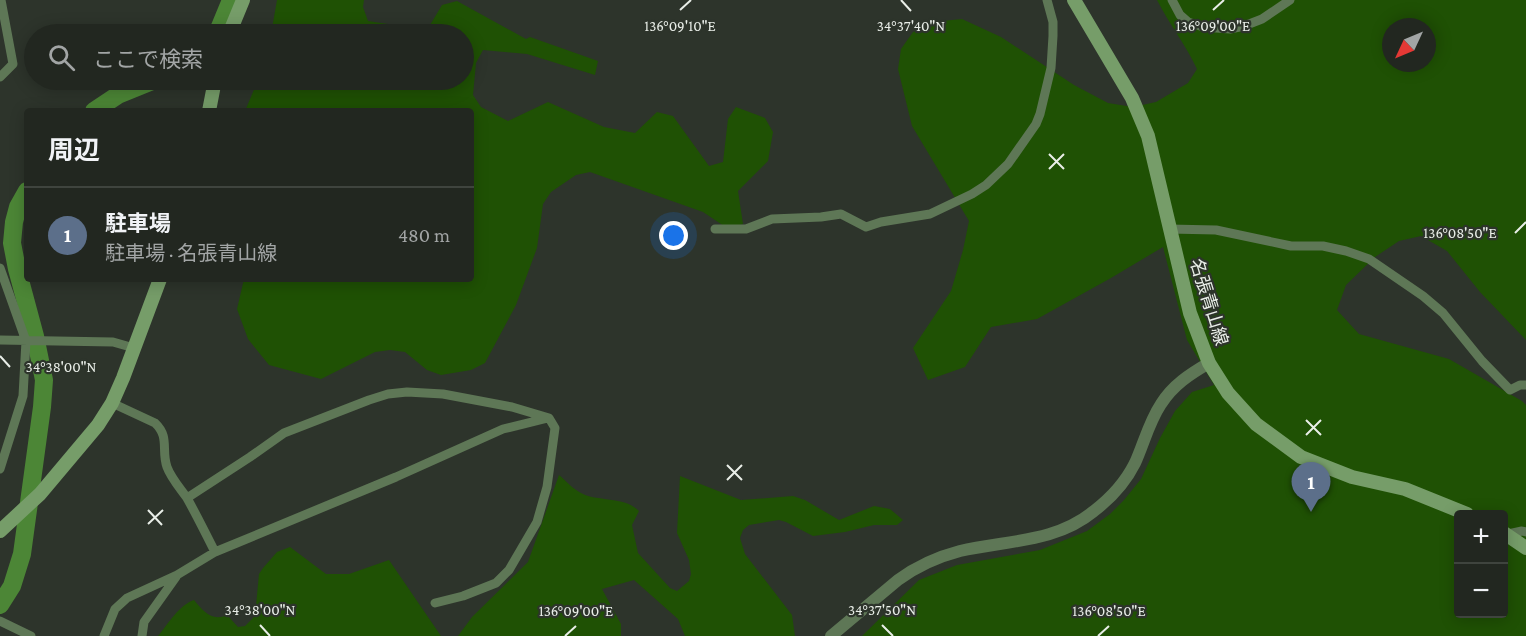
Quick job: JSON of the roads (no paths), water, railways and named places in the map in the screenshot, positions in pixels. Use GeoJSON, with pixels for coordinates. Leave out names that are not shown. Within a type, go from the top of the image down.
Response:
{"type":"FeatureCollection","features":[{"type":"Feature","properties":{"kind":"main road"},"geometry":{"type":"LineString","coordinates":[[233,24],[243,0]]}},
{"type":"Feature","properties":{"kind":"main road","name":"名張青山線"},"geometry":{"type":"LineString","coordinates":[[1074,0],[1132,98],[1148,136],[1190,313],[1209,363],[1227,393],[1256,424],[1301,456],[1352,477],[1405,489],[1457,510]]}},
{"type":"Feature","properties":{"kind":"main road"},"geometry":{"type":"LineString","coordinates":[[210,108],[213,90]]}},
{"type":"Feature","properties":{"kind":"main road"},"geometry":{"type":"LineString","coordinates":[[0,531],[40,494],[98,425],[112,403],[123,378],[159,282]]}},
{"type":"Feature","properties":{"kind":"main road"},"geometry":{"type":"LineString","coordinates":[[1508,535],[1526,548]]}},
{"type":"Feature","properties":{"kind":"street"},"geometry":{"type":"LineString","coordinates":[[0,77],[13,64],[1,0]]}},
{"type":"Feature","properties":{"kind":"street"},"geometry":{"type":"LineString","coordinates":[[715,229],[746,229],[772,219],[841,214],[866,227],[880,222],[930,214],[986,185],[1008,164],[1036,124],[1040,114],[1051,68],[1053,36],[1053,22],[1047,0]]}},
{"type":"Feature","properties":{"kind":"street"},"geometry":{"type":"LineString","coordinates":[[1172,0],[1180,15],[1188,22],[1203,27],[1230,29],[1262,19],[1290,0]]}},
{"type":"Feature","properties":{"kind":"street"},"geometry":{"type":"LineString","coordinates":[[1169,229],[1216,230],[1291,246],[1323,246],[1369,259],[1423,296],[1443,313],[1482,361],[1510,390],[1526,385]]}},
{"type":"Feature","properties":{"kind":"street"},"geometry":{"type":"LineString","coordinates":[[0,268],[28,341],[23,396],[0,470]]}},
{"type":"Feature","properties":{"kind":"street"},"geometry":{"type":"LineString","coordinates":[[0,340],[113,342],[134,348]]}},
{"type":"Feature","properties":{"kind":"street"},"geometry":{"type":"LineString","coordinates":[[838,633],[904,576],[930,561],[960,551],[1046,536],[1087,517],[1115,492],[1132,469],[1149,424],[1162,402],[1189,374],[1209,363]]}},
{"type":"Feature","properties":{"kind":"street"},"geometry":{"type":"LineString","coordinates":[[187,498],[250,458],[284,433],[388,394],[406,392],[443,394],[512,407],[549,418],[555,428],[547,487],[537,522],[509,570],[496,583],[463,596],[435,603]]}},
{"type":"Feature","properties":{"kind":"street"},"geometry":{"type":"LineString","coordinates":[[112,403],[155,423],[163,432],[167,469],[187,498],[215,552]]}},
{"type":"Feature","properties":{"kind":"street"},"geometry":{"type":"LineString","coordinates":[[104,636],[115,609],[127,598],[177,575],[215,552],[396,477],[503,429],[549,418]]}},
{"type":"Feature","properties":{"kind":"street"},"geometry":{"type":"LineString","coordinates":[[1508,533],[1526,532]]}},
{"type":"Feature","properties":{"kind":"street"},"geometry":{"type":"LineString","coordinates":[[142,636],[144,622],[177,575]]}},
{"type":"Feature","properties":{"kind":"street"},"geometry":{"type":"LineString","coordinates":[[0,621],[31,636]]}},
{"type":"Feature","properties":{"kind":"waterway"},"geometry":{"type":"LineString","coordinates":[[221,24],[231,0]]}},
{"type":"Feature","properties":{"kind":"waterway"},"geometry":{"type":"LineString","coordinates":[[98,108],[130,90]]}},
{"type":"Feature","properties":{"kind":"waterway"},"geometry":{"type":"LineString","coordinates":[[0,605],[12,586],[22,554],[44,380],[12,243],[14,222],[24,196]]}},
{"type":"Feature","properties":{"kind":"place","name":"駐車場"},"geometry":{"type":"Point","coordinates":[1311,512]}}]}
